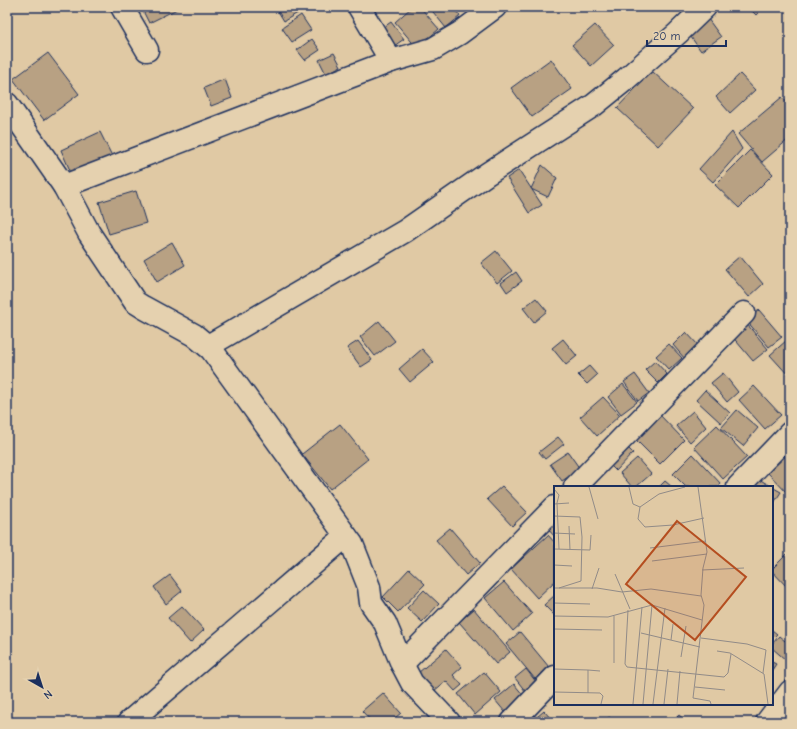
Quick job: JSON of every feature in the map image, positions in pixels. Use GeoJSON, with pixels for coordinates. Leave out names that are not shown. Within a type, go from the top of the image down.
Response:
{"type":"FeatureCollection","features":[{"type":"Feature","properties":{"kind":"street"},"geometry":{"type":"LineString","coordinates":[[122,7],[147,50]]}},
{"type":"Feature","properties":{"kind":"street"},"geometry":{"type":"LineString","coordinates":[[359,7],[391,61]]}},
{"type":"Feature","properties":{"kind":"street"},"geometry":{"type":"LineString","coordinates":[[64,186],[391,61],[433,49],[460,33],[494,7]]}},
{"type":"Feature","properties":{"kind":"street"},"geometry":{"type":"LineString","coordinates":[[208,346],[405,231],[487,174],[594,105],[626,79],[706,7]]}},
{"type":"Feature","properties":{"kind":"street"},"geometry":{"type":"LineString","coordinates":[[7,104],[64,186],[89,233],[135,302],[194,335],[208,346],[352,544],[370,595],[385,623],[402,664],[412,683],[449,722]]}},
{"type":"Feature","properties":{"kind":"street"},"geometry":{"type":"LineString","coordinates":[[576,486],[744,313]]}},
{"type":"Feature","properties":{"kind":"street"},"geometry":{"type":"LineString","coordinates":[[739,486],[790,433]]}},
{"type":"Feature","properties":{"kind":"street"},"geometry":{"type":"LineString","coordinates":[[402,664],[554,508]]}},
{"type":"Feature","properties":{"kind":"street"},"geometry":{"type":"LineString","coordinates":[[129,722],[346,536]]}},
{"type":"Feature","properties":{"kind":"street"},"geometry":{"type":"LineString","coordinates":[[512,722],[554,678]]}},
{"type":"Feature","properties":{"kind":"street"},"geometry":{"type":"LineString","coordinates":[[767,722],[790,692]]}},
{"type":"Feature","properties":{"kind":"building"},"geometry":{"type":"Polygon","coordinates":[[[141,7],[181,7],[149,23],[141,7]]]}},
{"type":"Feature","properties":{"kind":"building"},"geometry":{"type":"Polygon","coordinates":[[[301,7],[303,10],[284,21],[276,8],[301,7]]]}},
{"type":"Feature","properties":{"kind":"building"},"geometry":{"type":"Polygon","coordinates":[[[412,7],[420,7],[439,29],[417,48],[395,22],[412,7]]]}},
{"type":"Feature","properties":{"kind":"building"},"geometry":{"type":"Polygon","coordinates":[[[429,7],[453,7],[460,16],[446,28],[429,7]]]}},
{"type":"Feature","properties":{"kind":"building"},"geometry":{"type":"Polygon","coordinates":[[[662,7],[671,7],[666,12],[662,7]]]}},
{"type":"Feature","properties":{"kind":"building"},"geometry":{"type":"Polygon","coordinates":[[[748,7],[764,7],[756,15],[748,7]]]}},
{"type":"Feature","properties":{"kind":"building"},"geometry":{"type":"Polygon","coordinates":[[[301,15],[311,30],[292,42],[282,28],[301,15]]]}},
{"type":"Feature","properties":{"kind":"building"},"geometry":{"type":"Polygon","coordinates":[[[708,19],[721,37],[701,51],[688,33],[708,19]]]}},
{"type":"Feature","properties":{"kind":"building"},"geometry":{"type":"Polygon","coordinates":[[[391,22],[404,39],[394,46],[381,29],[391,22]]]}},
{"type":"Feature","properties":{"kind":"building"},"geometry":{"type":"Polygon","coordinates":[[[595,25],[614,45],[591,66],[572,45],[595,25]]]}},
{"type":"Feature","properties":{"kind":"building"},"geometry":{"type":"Polygon","coordinates":[[[312,39],[320,50],[305,60],[297,50],[312,39]]]}},
{"type":"Feature","properties":{"kind":"building"},"geometry":{"type":"Polygon","coordinates":[[[48,53],[79,94],[44,120],[13,79],[48,53]]]}},
{"type":"Feature","properties":{"kind":"building"},"geometry":{"type":"Polygon","coordinates":[[[334,53],[341,66],[326,74],[319,60],[334,53]]]}},
{"type":"Feature","properties":{"kind":"building"},"geometry":{"type":"Polygon","coordinates":[[[551,59],[572,89],[532,117],[511,88],[551,59]]]}},
{"type":"Feature","properties":{"kind":"building"},"geometry":{"type":"Polygon","coordinates":[[[652,71],[693,109],[658,146],[617,108],[652,71]]]}},
{"type":"Feature","properties":{"kind":"building"},"geometry":{"type":"Polygon","coordinates":[[[740,74],[755,90],[730,113],[716,97],[740,74]]]}},
{"type":"Feature","properties":{"kind":"building"},"geometry":{"type":"Polygon","coordinates":[[[225,79],[232,98],[211,106],[204,88],[225,79]]]}},
{"type":"Feature","properties":{"kind":"building"},"geometry":{"type":"Polygon","coordinates":[[[782,97],[790,106],[790,138],[762,162],[738,134],[782,97]]]}},
{"type":"Feature","properties":{"kind":"building"},"geometry":{"type":"Polygon","coordinates":[[[100,132],[112,156],[72,175],[61,150],[100,132]]]}},
{"type":"Feature","properties":{"kind":"building"},"geometry":{"type":"Polygon","coordinates":[[[732,132],[742,149],[713,182],[699,169],[732,132]]]}},
{"type":"Feature","properties":{"kind":"building"},"geometry":{"type":"Polygon","coordinates":[[[750,150],[773,174],[739,208],[715,185],[750,150]]]}},
{"type":"Feature","properties":{"kind":"building"},"geometry":{"type":"Polygon","coordinates":[[[542,165],[557,178],[548,197],[531,189],[542,165]]]}},
{"type":"Feature","properties":{"kind":"building"},"geometry":{"type":"Polygon","coordinates":[[[519,170],[542,205],[529,213],[507,178],[519,170]]]}},
{"type":"Feature","properties":{"kind":"building"},"geometry":{"type":"Polygon","coordinates":[[[136,191],[146,223],[109,234],[99,202],[136,191]]]}},
{"type":"Feature","properties":{"kind":"building"},"geometry":{"type":"Polygon","coordinates":[[[172,242],[185,265],[157,282],[144,259],[172,242]]]}},
{"type":"Feature","properties":{"kind":"building"},"geometry":{"type":"Polygon","coordinates":[[[496,251],[512,271],[497,283],[481,263],[496,251]]]}},
{"type":"Feature","properties":{"kind":"building"},"geometry":{"type":"Polygon","coordinates":[[[740,256],[763,284],[749,297],[725,269],[740,256]]]}},
{"type":"Feature","properties":{"kind":"building"},"geometry":{"type":"Polygon","coordinates":[[[516,272],[522,281],[507,292],[501,283],[516,272]]]}},
{"type":"Feature","properties":{"kind":"building"},"geometry":{"type":"Polygon","coordinates":[[[536,298],[547,311],[534,322],[523,308],[536,298]]]}},
{"type":"Feature","properties":{"kind":"building"},"geometry":{"type":"Polygon","coordinates":[[[759,310],[782,337],[769,347],[746,320],[759,310]]]}},
{"type":"Feature","properties":{"kind":"building"},"geometry":{"type":"Polygon","coordinates":[[[379,321],[395,341],[375,356],[360,337],[379,321]]]}},
{"type":"Feature","properties":{"kind":"building"},"geometry":{"type":"Polygon","coordinates":[[[746,323],[768,349],[753,361],[731,335],[746,323]]]}},
{"type":"Feature","properties":{"kind":"building"},"geometry":{"type":"Polygon","coordinates":[[[686,332],[699,346],[685,359],[673,345],[686,332]]]}},
{"type":"Feature","properties":{"kind":"building"},"geometry":{"type":"Polygon","coordinates":[[[563,339],[577,356],[566,365],[552,348],[563,339]]]}},
{"type":"Feature","properties":{"kind":"building"},"geometry":{"type":"Polygon","coordinates":[[[787,340],[790,343],[790,377],[770,355],[787,340]]]}},
{"type":"Feature","properties":{"kind":"building"},"geometry":{"type":"Polygon","coordinates":[[[358,341],[372,360],[361,367],[347,348],[358,341]]]}},
{"type":"Feature","properties":{"kind":"building"},"geometry":{"type":"Polygon","coordinates":[[[669,344],[682,358],[669,370],[656,356],[669,344]]]}},
{"type":"Feature","properties":{"kind":"building"},"geometry":{"type":"Polygon","coordinates":[[[422,349],[434,362],[410,382],[399,369],[422,349]]]}},
{"type":"Feature","properties":{"kind":"building"},"geometry":{"type":"Polygon","coordinates":[[[655,361],[667,374],[658,383],[645,370],[655,361]]]}},
{"type":"Feature","properties":{"kind":"building"},"geometry":{"type":"Polygon","coordinates":[[[589,366],[597,375],[587,384],[578,375],[589,366]]]}},
{"type":"Feature","properties":{"kind":"building"},"geometry":{"type":"Polygon","coordinates":[[[723,373],[738,392],[727,402],[711,383],[723,373]]]}},
{"type":"Feature","properties":{"kind":"building"},"geometry":{"type":"Polygon","coordinates":[[[635,374],[649,393],[638,401],[624,382],[635,374]]]}},
{"type":"Feature","properties":{"kind":"building"},"geometry":{"type":"Polygon","coordinates":[[[623,384],[637,402],[621,414],[608,397],[623,384]]]}},
{"type":"Feature","properties":{"kind":"building"},"geometry":{"type":"Polygon","coordinates":[[[754,386],[781,415],[765,429],[739,400],[754,386]]]}},
{"type":"Feature","properties":{"kind":"building"},"geometry":{"type":"Polygon","coordinates":[[[705,390],[730,413],[721,423],[696,400],[705,390]]]}},
{"type":"Feature","properties":{"kind":"building"},"geometry":{"type":"Polygon","coordinates":[[[603,397],[620,415],[597,436],[580,417],[603,397]]]}},
{"type":"Feature","properties":{"kind":"building"},"geometry":{"type":"Polygon","coordinates":[[[737,410],[758,428],[743,446],[721,428],[737,410]]]}},
{"type":"Feature","properties":{"kind":"building"},"geometry":{"type":"Polygon","coordinates":[[[693,411],[706,427],[690,442],[676,426],[693,411]]]}},
{"type":"Feature","properties":{"kind":"building"},"geometry":{"type":"Polygon","coordinates":[[[657,412],[684,440],[660,464],[632,436],[657,412]]]}},
{"type":"Feature","properties":{"kind":"building"},"geometry":{"type":"Polygon","coordinates":[[[340,424],[368,459],[330,489],[302,454],[340,424]]]}},
{"type":"Feature","properties":{"kind":"building"},"geometry":{"type":"Polygon","coordinates":[[[717,425],[747,457],[723,479],[694,447],[717,425]]]}},
{"type":"Feature","properties":{"kind":"building"},"geometry":{"type":"Polygon","coordinates":[[[558,437],[564,444],[545,459],[539,452],[558,437]]]}},
{"type":"Feature","properties":{"kind":"building"},"geometry":{"type":"Polygon","coordinates":[[[626,446],[633,453],[616,471],[609,464],[626,446]]]}},
{"type":"Feature","properties":{"kind":"building"},"geometry":{"type":"Polygon","coordinates":[[[568,452],[580,469],[562,481],[550,464],[568,452]]]}},
{"type":"Feature","properties":{"kind":"building"},"geometry":{"type":"Polygon","coordinates":[[[790,452],[790,494],[789,495],[768,473],[790,452]]]}},
{"type":"Feature","properties":{"kind":"building"},"geometry":{"type":"Polygon","coordinates":[[[693,454],[721,484],[718,486],[685,486],[673,474],[693,454]]]}},
{"type":"Feature","properties":{"kind":"building"},"geometry":{"type":"Polygon","coordinates":[[[637,458],[651,474],[637,486],[631,486],[620,473],[637,458]]]}},
{"type":"Feature","properties":{"kind":"building"},"geometry":{"type":"Polygon","coordinates":[[[759,479],[770,486],[756,486],[759,479]]]}},
{"type":"Feature","properties":{"kind":"building"},"geometry":{"type":"Polygon","coordinates":[[[665,481],[671,486],[660,486],[665,481]]]}},
{"type":"Feature","properties":{"kind":"building"},"geometry":{"type":"Polygon","coordinates":[[[502,486],[527,512],[512,526],[487,499],[502,486]]]}},
{"type":"Feature","properties":{"kind":"building"},"geometry":{"type":"Polygon","coordinates":[[[773,488],[781,492],[773,504],[773,488]]]}},
{"type":"Feature","properties":{"kind":"building"},"geometry":{"type":"Polygon","coordinates":[[[554,522],[554,536],[547,528],[554,522]]]}},
{"type":"Feature","properties":{"kind":"building"},"geometry":{"type":"Polygon","coordinates":[[[450,528],[480,563],[466,575],[436,540],[450,528]]]}},
{"type":"Feature","properties":{"kind":"building"},"geometry":{"type":"Polygon","coordinates":[[[548,535],[554,542],[554,582],[537,598],[511,569],[548,535]]]}},
{"type":"Feature","properties":{"kind":"building"},"geometry":{"type":"Polygon","coordinates":[[[790,551],[790,586],[788,588],[773,572],[773,568],[790,551]]]}},
{"type":"Feature","properties":{"kind":"building"},"geometry":{"type":"Polygon","coordinates":[[[409,569],[425,584],[398,612],[383,597],[409,569]]]}},
{"type":"Feature","properties":{"kind":"building"},"geometry":{"type":"Polygon","coordinates":[[[170,575],[182,591],[166,604],[154,587],[170,575]]]}},
{"type":"Feature","properties":{"kind":"building"},"geometry":{"type":"Polygon","coordinates":[[[504,582],[532,614],[513,631],[485,598],[504,582]]]}},
{"type":"Feature","properties":{"kind":"building"},"geometry":{"type":"Polygon","coordinates":[[[424,590],[439,604],[422,622],[407,608],[424,590]]]}},
{"type":"Feature","properties":{"kind":"building"},"geometry":{"type":"Polygon","coordinates":[[[554,596],[554,615],[544,605],[554,596]]]}},
{"type":"Feature","properties":{"kind":"building"},"geometry":{"type":"Polygon","coordinates":[[[182,606],[204,630],[190,643],[168,618],[182,606]]]}},
{"type":"Feature","properties":{"kind":"building"},"geometry":{"type":"Polygon","coordinates":[[[474,609],[510,652],[496,664],[459,622],[474,609]]]}},
{"type":"Feature","properties":{"kind":"building"},"geometry":{"type":"Polygon","coordinates":[[[773,631],[777,634],[773,638],[773,631]]]}},
{"type":"Feature","properties":{"kind":"building"},"geometry":{"type":"Polygon","coordinates":[[[520,632],[549,667],[535,679],[506,644],[520,632]]]}},
{"type":"Feature","properties":{"kind":"building"},"geometry":{"type":"Polygon","coordinates":[[[790,635],[790,658],[787,661],[773,649],[773,643],[779,636],[785,641],[790,635]]]}},
{"type":"Feature","properties":{"kind":"building"},"geometry":{"type":"Polygon","coordinates":[[[446,649],[462,667],[453,675],[462,685],[455,691],[446,681],[434,691],[418,673],[446,649]]]}},
{"type":"Feature","properties":{"kind":"building"},"geometry":{"type":"Polygon","coordinates":[[[526,669],[537,683],[526,692],[515,678],[526,669]]]}},
{"type":"Feature","properties":{"kind":"building"},"geometry":{"type":"Polygon","coordinates":[[[484,672],[501,692],[475,715],[458,694],[484,672]]]}},
{"type":"Feature","properties":{"kind":"building"},"geometry":{"type":"Polygon","coordinates":[[[514,684],[524,696],[505,712],[495,700],[514,684]]]}},
{"type":"Feature","properties":{"kind":"building"},"geometry":{"type":"Polygon","coordinates":[[[383,693],[401,713],[390,722],[372,722],[362,711],[383,693]]]}},
{"type":"Feature","properties":{"kind":"building"},"geometry":{"type":"Polygon","coordinates":[[[544,711],[554,722],[531,722],[544,711]]]}},
{"type":"Feature","properties":{"kind":"building"},"geometry":{"type":"Polygon","coordinates":[[[679,715],[687,722],[672,722],[679,715]]]}},
{"type":"Feature","properties":{"kind":"building"},"geometry":{"type":"Polygon","coordinates":[[[609,717],[615,722],[604,722],[609,717]]]}}]}
